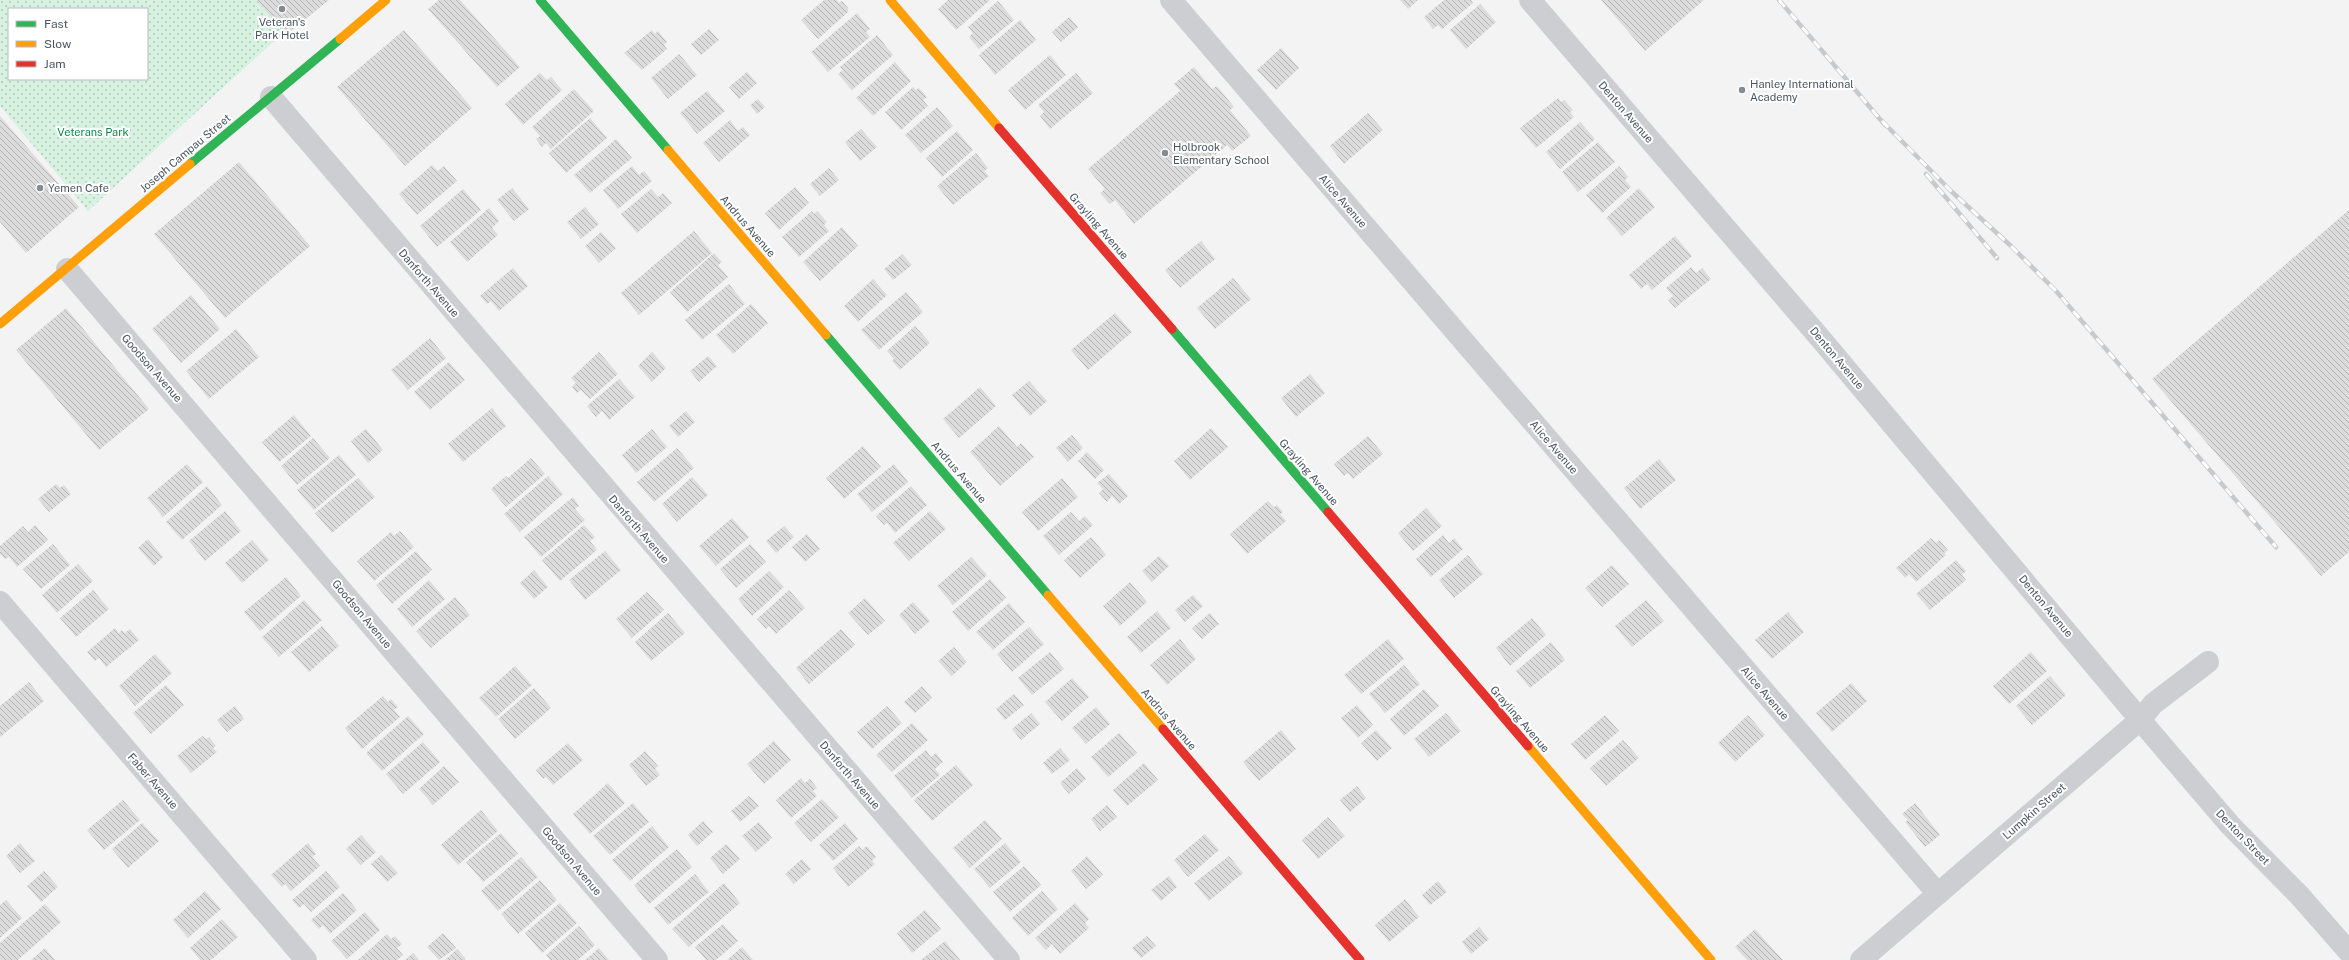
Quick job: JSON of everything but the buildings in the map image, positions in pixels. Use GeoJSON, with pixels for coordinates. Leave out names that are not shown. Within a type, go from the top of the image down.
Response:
{"type":"FeatureCollection","features":[{"type":"Feature","properties":{"kind":"street","name":"Joseph Campau Street"},"geometry":{"type":"LineString","coordinates":[[1,323],[386,0]]}},
{"type":"Feature","properties":{"kind":"street","name":"Andrus Avenue"},"geometry":{"type":"LineString","coordinates":[[540,0],[1360,960]]}},
{"type":"Feature","properties":{"kind":"street","name":"Grayling Avenue"},"geometry":{"type":"LineString","coordinates":[[890,0],[1711,960]]}},
{"type":"Feature","properties":{"kind":"street","name":"Alice Avenue"},"geometry":{"type":"LineString","coordinates":[[1171,0],[1938,894]]}},
{"type":"Feature","properties":{"kind":"street","name":"Denton Avenue"},"geometry":{"type":"LineString","coordinates":[[1530,0],[1820,338],[2141,719]]}},
{"type":"Feature","properties":{"kind":"street","name":"Danforth Avenue"},"geometry":{"type":"LineString","coordinates":[[271,97],[1009,960]]}},
{"type":"Feature","properties":{"kind":"street","name":"Goodson Avenue"},"geometry":{"type":"LineString","coordinates":[[67,269],[657,960]]}},
{"type":"Feature","properties":{"kind":"street","name":"Faber Avenue"},"geometry":{"type":"LineString","coordinates":[[0,602],[306,960]]}},
{"type":"Feature","properties":{"kind":"street","name":"Lumpkin Street"},"geometry":{"type":"LineString","coordinates":[[1861,960],[2141,719],[2153,704],[2208,662]]}},
{"type":"Feature","properties":{"kind":"street","name":"Denton Street"},"geometry":{"type":"LineString","coordinates":[[2141,719],[2230,825],[2299,894],[2349,952]]}},
{"type":"Feature","properties":{"kind":"green space","name":"Veterans Park"},"geometry":{"type":"Polygon","coordinates":[[[0,0],[257,0],[284,32],[88,211],[0,106],[0,0]]]}},
{"type":"Feature","properties":{"kind":"railway"},"geometry":{"type":"LineString","coordinates":[[1779,0],[1885,125]]}},
{"type":"Feature","properties":{"kind":"railway"},"geometry":{"type":"LineString","coordinates":[[1882,121],[1951,191],[2011,246],[2056,291],[2276,547]]}},
{"type":"Feature","properties":{"kind":"railway"},"geometry":{"type":"LineString","coordinates":[[1926,174],[1997,258]]}},
{"type":"Feature","properties":{"kind":"traffic: fast"},"geometry":{"type":"LineString","coordinates":[[540,0],[668,150]]}},
{"type":"Feature","properties":{"kind":"traffic: fast"},"geometry":{"type":"LineString","coordinates":[[190,164],[340,39]]}},
{"type":"Feature","properties":{"kind":"traffic: fast"},"geometry":{"type":"LineString","coordinates":[[1172,329],[1328,512]]}},
{"type":"Feature","properties":{"kind":"traffic: fast"},"geometry":{"type":"LineString","coordinates":[[826,335],[1048,595]]}},
{"type":"Feature","properties":{"kind":"traffic: slow"},"geometry":{"type":"LineString","coordinates":[[340,39],[386,0]]}},
{"type":"Feature","properties":{"kind":"traffic: slow"},"geometry":{"type":"LineString","coordinates":[[890,0],[999,128]]}},
{"type":"Feature","properties":{"kind":"traffic: slow"},"geometry":{"type":"LineString","coordinates":[[668,150],[826,335]]}},
{"type":"Feature","properties":{"kind":"traffic: slow"},"geometry":{"type":"LineString","coordinates":[[0,324],[190,164]]}},
{"type":"Feature","properties":{"kind":"traffic: slow"},"geometry":{"type":"LineString","coordinates":[[1048,595],[1163,729]]}},
{"type":"Feature","properties":{"kind":"traffic: slow"},"geometry":{"type":"LineString","coordinates":[[1528,746],[1711,960]]}},
{"type":"Feature","properties":{"kind":"traffic: jam"},"geometry":{"type":"LineString","coordinates":[[999,128],[1172,329]]}},
{"type":"Feature","properties":{"kind":"traffic: jam"},"geometry":{"type":"LineString","coordinates":[[1328,512],[1528,746]]}},
{"type":"Feature","properties":{"kind":"traffic: jam"},"geometry":{"type":"LineString","coordinates":[[1163,729],[1360,960]]}},
{"type":"Feature","properties":{"kind":"place","name":"Veteran's Park Hotel"},"geometry":{"type":"Point","coordinates":[282,9]}},
{"type":"Feature","properties":{"kind":"place","name":"Hanley International Academy"},"geometry":{"type":"Point","coordinates":[1742,90]}},
{"type":"Feature","properties":{"kind":"place","name":"Holbrook Elementary School"},"geometry":{"type":"Point","coordinates":[1165,153]}},
{"type":"Feature","properties":{"kind":"place","name":"Yemen Cafe"},"geometry":{"type":"Point","coordinates":[40,188]}}]}
